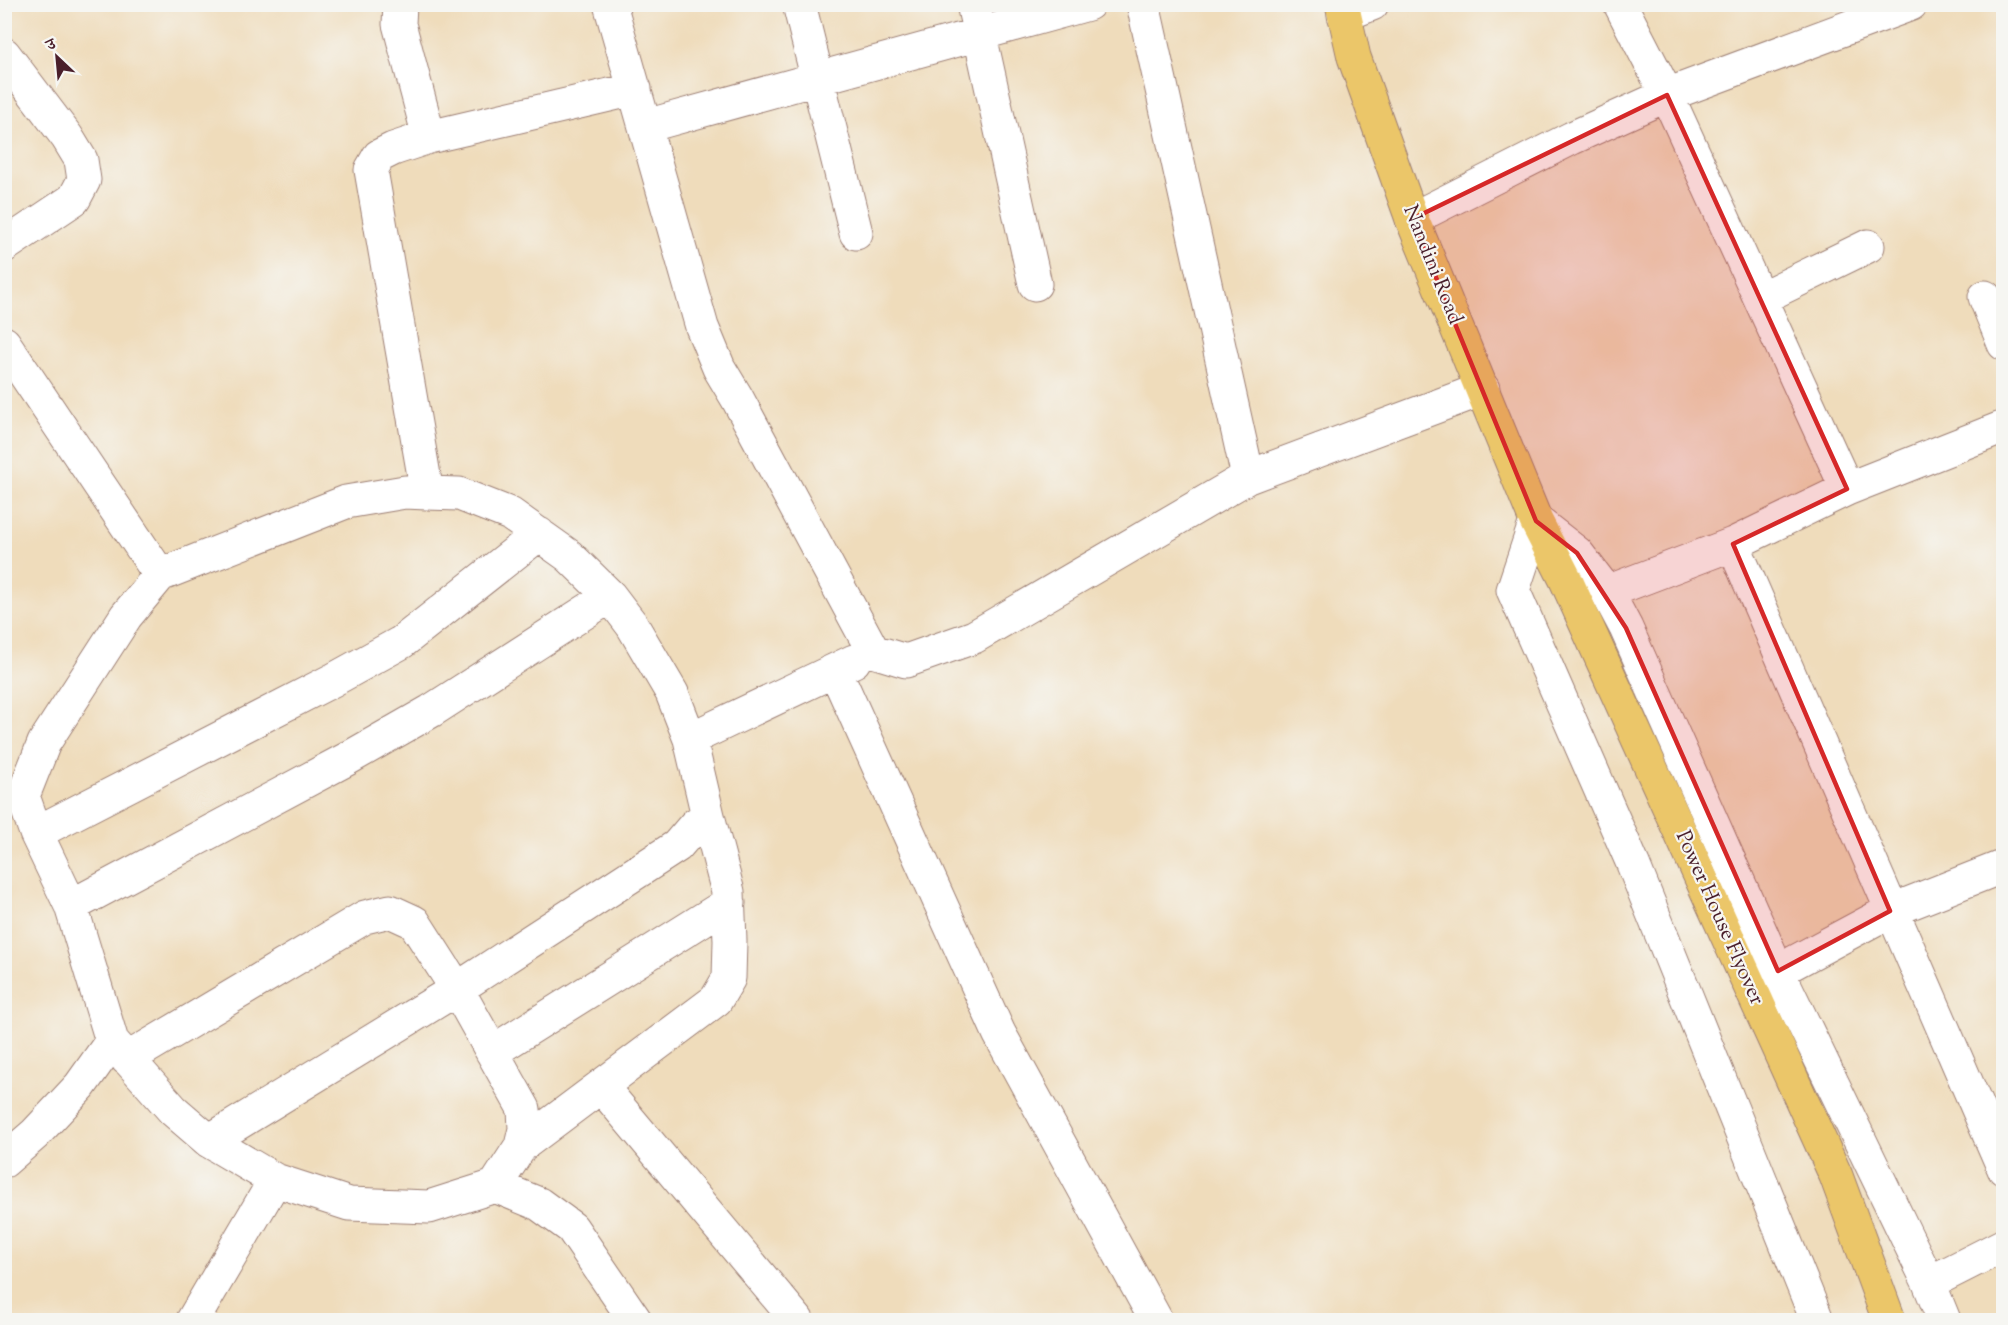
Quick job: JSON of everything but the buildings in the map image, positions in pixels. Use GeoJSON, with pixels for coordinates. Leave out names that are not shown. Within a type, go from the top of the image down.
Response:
{"type":"FeatureCollection","features":[{"type":"Feature","properties":{"kind":"main road","name":"Nandini Road"},"geometry":{"type":"LineString","coordinates":[[1352,8],[1354,57],[1412,219],[1536,521]]}},
{"type":"Feature","properties":{"kind":"main road","name":"Power House Flyover"},"geometry":{"type":"LineString","coordinates":[[1536,521],[1565,578],[1836,1176],[1889,1320]]}},
{"type":"Feature","properties":{"kind":"street"},"geometry":{"type":"LineString","coordinates":[[400,4],[399,24],[429,137]]}},
{"type":"Feature","properties":{"kind":"street"},"geometry":{"type":"LineString","coordinates":[[610,4],[702,327],[719,368],[873,651]]}},
{"type":"Feature","properties":{"kind":"street"},"geometry":{"type":"LineString","coordinates":[[799,4],[856,233]]}},
{"type":"Feature","properties":{"kind":"street"},"geometry":{"type":"LineString","coordinates":[[646,126],[817,78],[977,19],[1088,4]]}},
{"type":"Feature","properties":{"kind":"street"},"geometry":{"type":"LineString","coordinates":[[1143,4],[1248,477]]}},
{"type":"Feature","properties":{"kind":"street"},"geometry":{"type":"LineString","coordinates":[[1620,4],[1667,94],[1847,489]]}},
{"type":"Feature","properties":{"kind":"street"},"geometry":{"type":"LineString","coordinates":[[1412,219],[1572,138],[1667,94],[1911,4]]}},
{"type":"Feature","properties":{"kind":"street"},"geometry":{"type":"LineString","coordinates":[[977,19],[1035,284]]}},
{"type":"Feature","properties":{"kind":"street"},"geometry":{"type":"LineString","coordinates":[[4,54],[67,137],[81,160],[84,180],[74,199],[4,246]]}},
{"type":"Feature","properties":{"kind":"street"},"geometry":{"type":"LineString","coordinates":[[427,493],[370,170],[379,156],[393,148],[429,137],[635,89]]}},
{"type":"Feature","properties":{"kind":"street"},"geometry":{"type":"LineString","coordinates":[[1761,298],[1868,246]]}},
{"type":"Feature","properties":{"kind":"street"},"geometry":{"type":"LineString","coordinates":[[1985,297],[2004,344]]}},
{"type":"Feature","properties":{"kind":"street"},"geometry":{"type":"LineString","coordinates":[[4,343],[160,574]]}},
{"type":"Feature","properties":{"kind":"street"},"geometry":{"type":"LineString","coordinates":[[690,739],[873,651],[906,661],[974,637],[1248,477],[1483,389]]}},
{"type":"Feature","properties":{"kind":"street"},"geometry":{"type":"LineString","coordinates":[[1606,592],[1733,544],[1847,489],[2004,427]]}},
{"type":"Feature","properties":{"kind":"street"},"geometry":{"type":"LineString","coordinates":[[4,1161],[35,1134],[80,1086],[120,1050],[365,917],[390,911],[414,922],[457,989],[524,1109],[525,1129],[521,1146],[495,1186],[429,1207],[349,1204],[275,1180],[209,1141],[173,1110],[120,1050],[71,906],[36,833],[14,797],[44,743],[126,616],[160,574],[346,502],[405,492],[459,494],[510,514],[569,556],[610,596],[632,625],[672,693],[690,739],[728,892],[729,978],[716,1000],[521,1146]]}},
{"type":"Feature","properties":{"kind":"street"},"geometry":{"type":"LineString","coordinates":[[1817,1320],[1633,864],[1513,590],[1536,521],[1577,553],[1606,592],[1626,628],[1778,971],[1929,1283],[1944,1320]]}},
{"type":"Feature","properties":{"kind":"street"},"geometry":{"type":"LineString","coordinates":[[36,833],[402,642],[538,534]]}},
{"type":"Feature","properties":{"kind":"street"},"geometry":{"type":"LineString","coordinates":[[1733,544],[1890,911],[2004,1169]]}},
{"type":"Feature","properties":{"kind":"street"},"geometry":{"type":"LineString","coordinates":[[71,906],[347,759],[431,711],[610,596]]}},
{"type":"Feature","properties":{"kind":"street"},"geometry":{"type":"LineString","coordinates":[[835,670],[999,1033],[1156,1320]]}},
{"type":"Feature","properties":{"kind":"street"},"geometry":{"type":"LineString","coordinates":[[209,1141],[457,989],[677,846],[695,825],[708,816]]}},
{"type":"Feature","properties":{"kind":"street"},"geometry":{"type":"LineString","coordinates":[[1778,971],[1890,911],[2004,866]]}},
{"type":"Feature","properties":{"kind":"street"},"geometry":{"type":"LineString","coordinates":[[492,1052],[729,903]]}},
{"type":"Feature","properties":{"kind":"street"},"geometry":{"type":"LineString","coordinates":[[601,1086],[797,1320]]}},
{"type":"Feature","properties":{"kind":"street"},"geometry":{"type":"LineString","coordinates":[[193,1320],[275,1180]]}},
{"type":"Feature","properties":{"kind":"street"},"geometry":{"type":"LineString","coordinates":[[495,1186],[539,1204],[572,1228],[635,1320]]}},
{"type":"Feature","properties":{"kind":"street"},"geometry":{"type":"LineString","coordinates":[[1929,1283],[2004,1245]]}},
{"type":"Feature","properties":{"kind":"highlighted area"},"geometry":{"type":"Polygon","coordinates":[[[1667,95],[1847,489],[1733,544],[1890,911],[1778,971],[1626,628],[1577,553],[1536,521],[1412,219],[1667,95]]]}}]}
